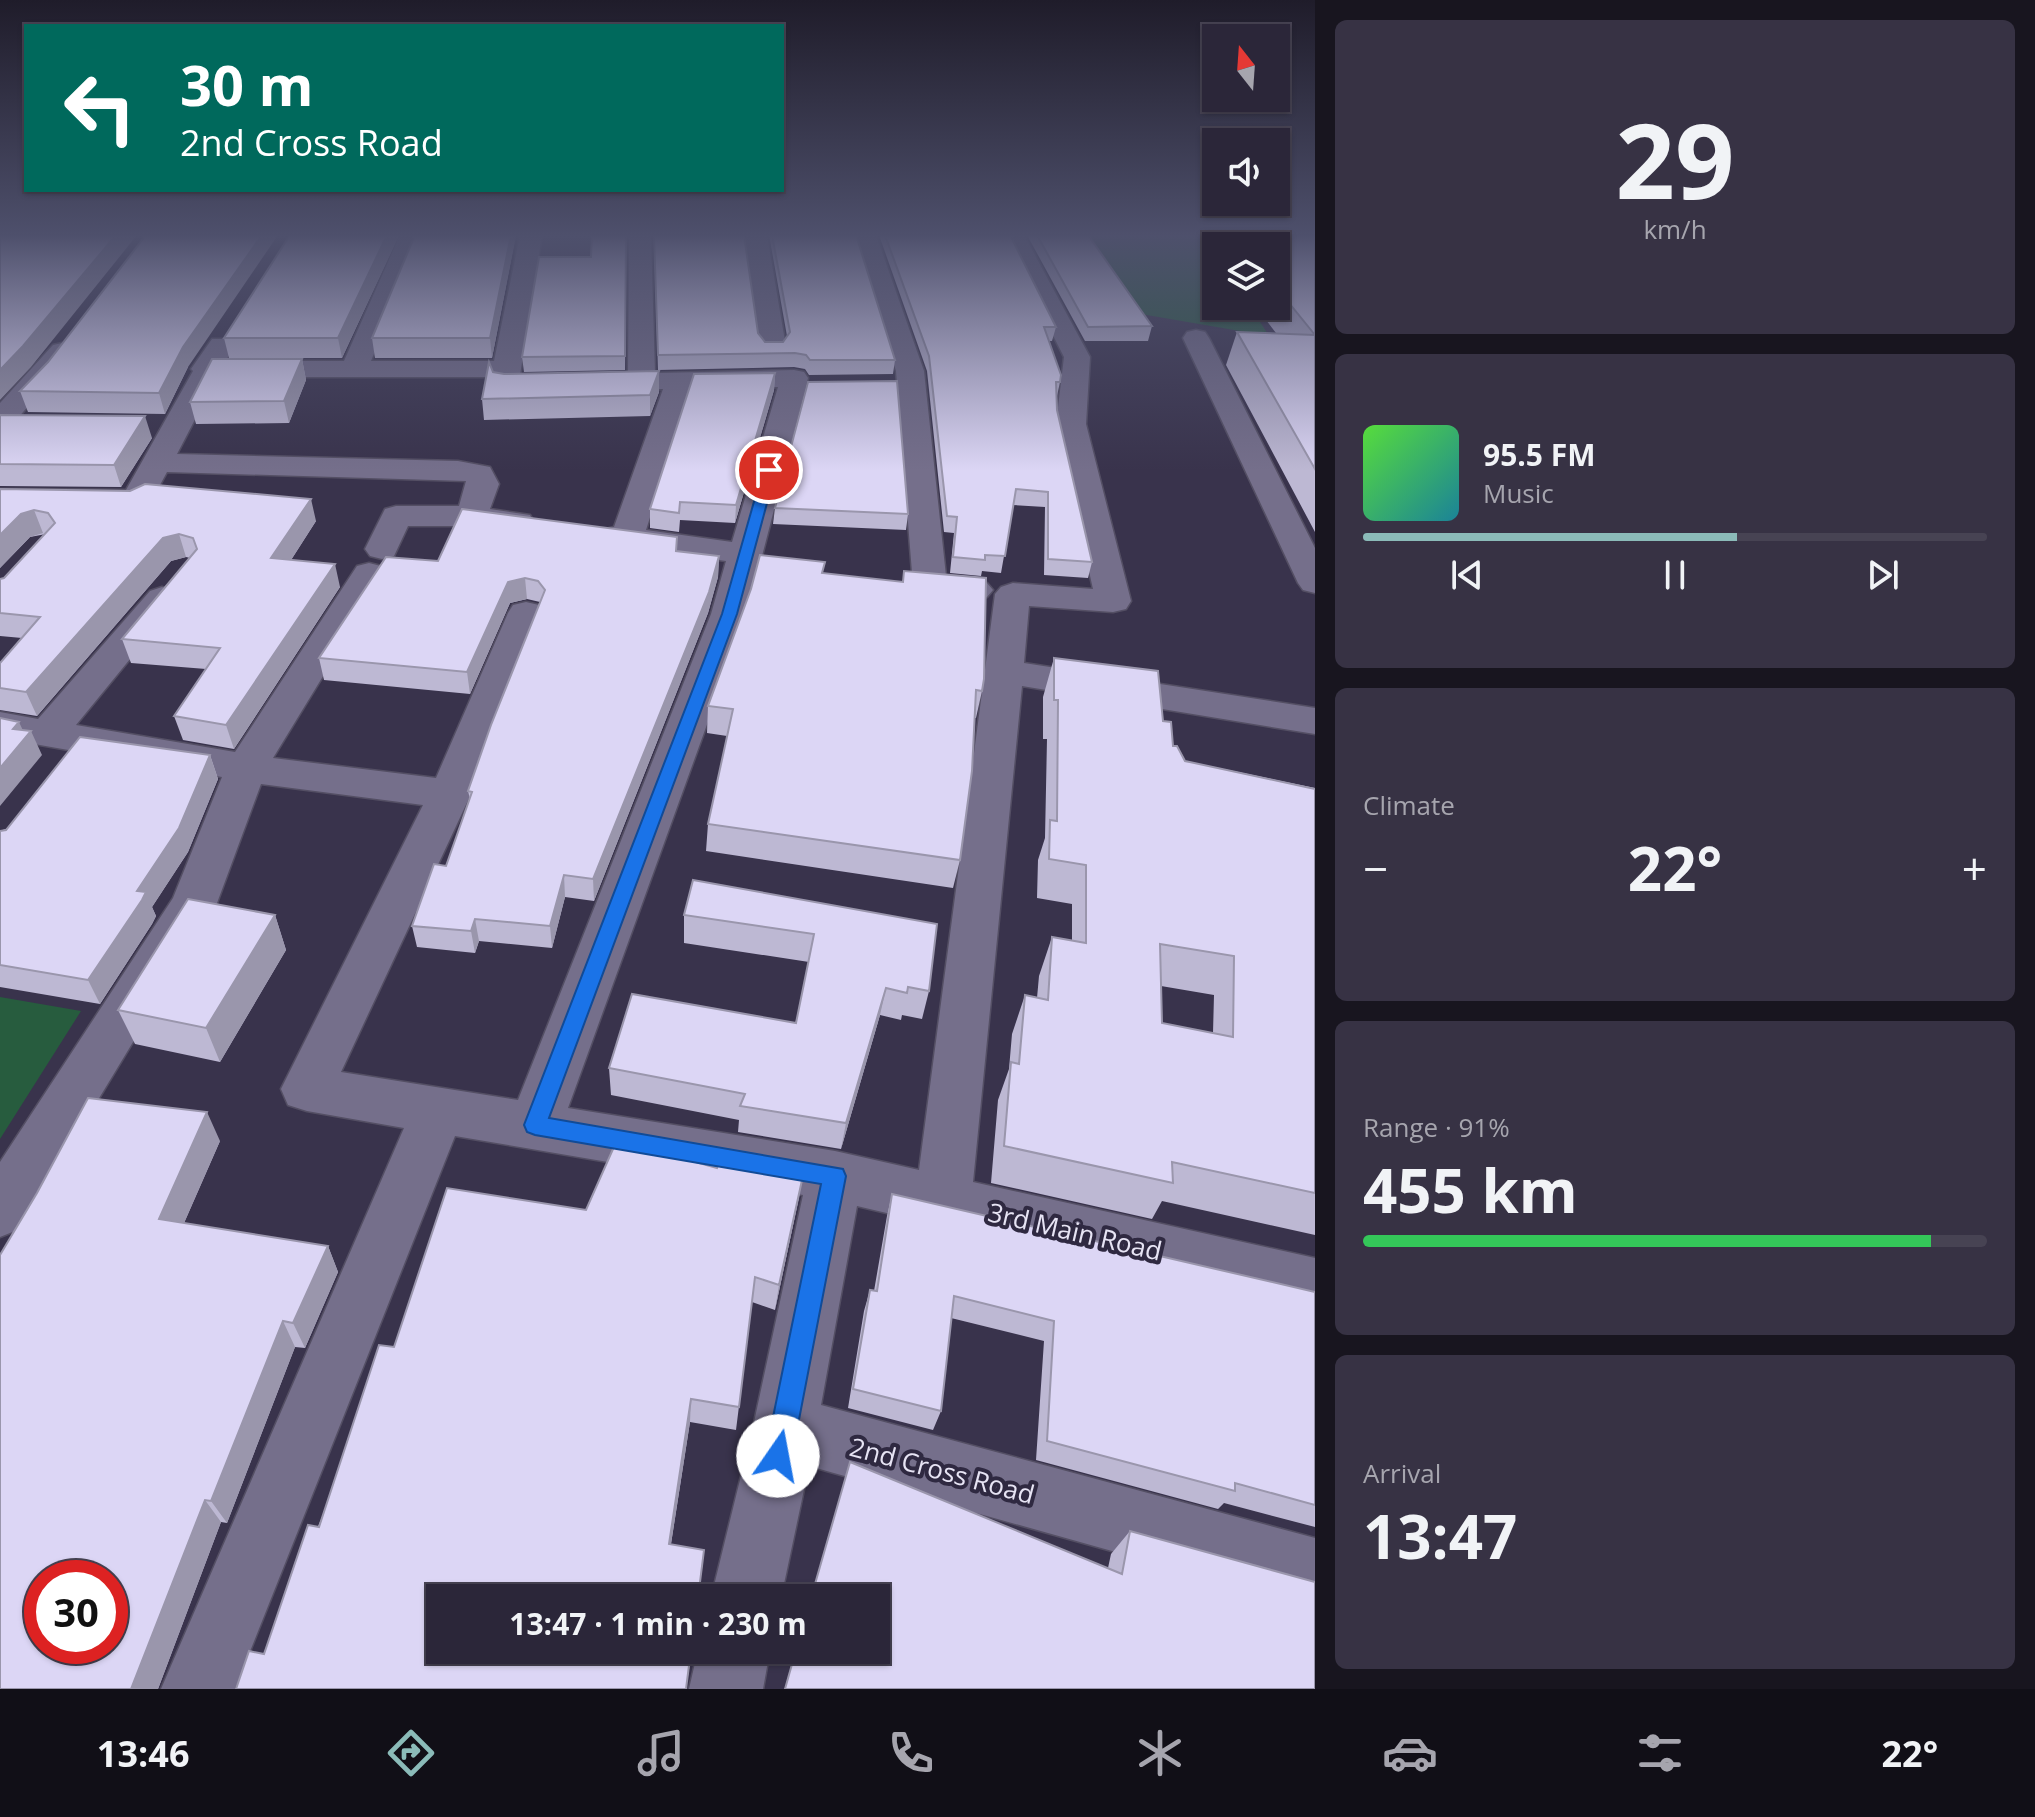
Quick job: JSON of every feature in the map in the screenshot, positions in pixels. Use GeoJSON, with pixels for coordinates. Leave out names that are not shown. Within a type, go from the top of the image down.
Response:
{"type":"FeatureCollection","features":[{"type":"Feature","properties":{"kind":"street"},"geometry":{"type":"LineString","coordinates":[[354,369],[377,314]]}},
{"type":"Feature","properties":{"kind":"street"},"geometry":{"type":"LineString","coordinates":[[516,314],[506,384],[794,378],[729,614],[535,1125]]}},
{"type":"Feature","properties":{"kind":"street"},"geometry":{"type":"LineString","coordinates":[[641,314],[642,381]]}},
{"type":"Feature","properties":{"kind":"street"},"geometry":{"type":"LineString","coordinates":[[768,314],[773,347]]}},
{"type":"Feature","properties":{"kind":"street"},"geometry":{"type":"LineString","coordinates":[[891,314],[910,371],[897,385],[930,585],[1113,601],[1071,424],[1077,357],[1054,314]]}},
{"type":"Feature","properties":{"kind":"street"},"geometry":{"type":"LineString","coordinates":[[0,422],[43,375],[79,328]]}},
{"type":"Feature","properties":{"kind":"street"},"geometry":{"type":"LineString","coordinates":[[0,499],[137,500],[159,463],[162,426],[231,329]]}},
{"type":"Feature","properties":{"kind":"street"},"geometry":{"type":"LineString","coordinates":[[1196,338],[1315,583]]}},
{"type":"Feature","properties":{"kind":"street"},"geometry":{"type":"LineString","coordinates":[[205,369],[506,369]]}},
{"type":"Feature","properties":{"kind":"street"},"geometry":{"type":"LineString","coordinates":[[627,537],[680,380]]}},
{"type":"Feature","properties":{"kind":"street"},"geometry":{"type":"LineString","coordinates":[[792,386],[822,386]]}},
{"type":"Feature","properties":{"kind":"street"},"geometry":{"type":"LineString","coordinates":[[0,422],[30,424]]}},
{"type":"Feature","properties":{"kind":"street"},"geometry":{"type":"LineString","coordinates":[[159,463],[458,470],[479,474],[483,484],[471,516]]}},
{"type":"Feature","properties":{"kind":"street"},"geometry":{"type":"LineString","coordinates":[[0,1211],[194,903],[246,768],[376,561],[396,516],[471,516],[746,554]]}},
{"type":"Feature","properties":{"kind":"street"},"geometry":{"type":"LineString","coordinates":[[62,749],[185,570]]}},
{"type":"Feature","properties":{"kind":"street"},"geometry":{"type":"LineString","coordinates":[[943,1202],[1013,594]]}},
{"type":"Feature","properties":{"kind":"street"},"geometry":{"type":"LineString","coordinates":[[526,613],[450,794],[307,1089],[835,1176],[785,1427],[749,1584]]}},
{"type":"Feature","properties":{"kind":"street"},"geometry":{"type":"LineString","coordinates":[[1003,671],[1315,721]]}},
{"type":"Feature","properties":{"kind":"street"},"geometry":{"type":"LineString","coordinates":[[0,725],[62,749],[450,794]]}},
{"type":"Feature","properties":{"kind":"street"},"geometry":{"type":"LineString","coordinates":[[198,1689],[438,1111]]}},
{"type":"Feature","properties":{"kind":"street","name":"3rd Main Road"},"geometry":{"type":"LineString","coordinates":[[835,1176],[1315,1286]]}},
{"type":"Feature","properties":{"kind":"street","name":"2nd Cross Road"},"geometry":{"type":"LineString","coordinates":[[785,1427],[1315,1573]]}},
{"type":"Feature","properties":{"kind":"street"},"geometry":{"type":"LineString","coordinates":[[726,1689],[731,1664]]}},
{"type":"Feature","properties":{"kind":"green space"},"geometry":{"type":"Polygon","coordinates":[[[1140,314],[1202,314],[1202,320],[1259,320],[1269,336],[1140,314]]]}},
{"type":"Feature","properties":{"kind":"green space"},"geometry":{"type":"Polygon","coordinates":[[[0,997],[81,1011],[0,1139],[0,997]]]}},
{"type":"Feature","properties":{"kind":"building"},"geometry":{"type":"Polygon","coordinates":[[[0,314],[50,314],[23,346],[0,370],[0,314]]]}},
{"type":"Feature","properties":{"kind":"building"},"geometry":{"type":"Polygon","coordinates":[[[85,314],[206,314],[183,347],[159,393],[20,391],[48,362],[85,314]]]}},
{"type":"Feature","properties":{"kind":"building"},"geometry":{"type":"Polygon","coordinates":[[[239,314],[350,314],[338,338],[224,338],[239,314]]]}},
{"type":"Feature","properties":{"kind":"building"},"geometry":{"type":"Polygon","coordinates":[[[382,314],[495,314],[490,338],[372,338],[382,314]]]}},
{"type":"Feature","properties":{"kind":"building"},"geometry":{"type":"Polygon","coordinates":[[[529,314],[625,314],[625,356],[522,357],[529,314]]]}},
{"type":"Feature","properties":{"kind":"building"},"geometry":{"type":"Polygon","coordinates":[[[657,314],[755,314],[758,333],[765,342],[783,342],[790,332],[787,314],[881,314],[895,360],[810,360],[806,355],[795,353],[658,355],[657,314]]]}},
{"type":"Feature","properties":{"kind":"building"},"geometry":{"type":"Polygon","coordinates":[[[914,314],[1049,314],[1056,327],[1044,327],[1061,375],[1060,382],[1056,382],[1057,410],[1092,562],[1048,559],[1048,492],[1016,489],[1005,556],[985,555],[985,560],[953,557],[957,517],[947,516],[929,356],[914,314]]]}},
{"type":"Feature","properties":{"kind":"building"},"geometry":{"type":"Polygon","coordinates":[[[1081,314],[1143,314],[1152,326],[1088,327],[1081,314]]]}},
{"type":"Feature","properties":{"kind":"building"},"geometry":{"type":"Polygon","coordinates":[[[1298,314],[1315,314],[1315,335],[1298,314]]]}},
{"type":"Feature","properties":{"kind":"building"},"geometry":{"type":"Polygon","coordinates":[[[1237,332],[1315,335],[1315,469],[1237,332]]]}},
{"type":"Feature","properties":{"kind":"building"},"geometry":{"type":"Polygon","coordinates":[[[212,359],[302,359],[284,401],[190,402],[212,359]]]}},
{"type":"Feature","properties":{"kind":"building"},"geometry":{"type":"Polygon","coordinates":[[[489,362],[493,372],[504,374],[659,371],[650,395],[482,399],[489,362]]]}},
{"type":"Feature","properties":{"kind":"building"},"geometry":{"type":"Polygon","coordinates":[[[775,373],[736,505],[680,502],[679,513],[650,509],[694,374],[775,373]]]}},
{"type":"Feature","properties":{"kind":"building"},"geometry":{"type":"Polygon","coordinates":[[[897,381],[908,514],[775,508],[808,382],[897,381]]]}},
{"type":"Feature","properties":{"kind":"building"},"geometry":{"type":"Polygon","coordinates":[[[0,415],[145,416],[114,465],[0,464],[0,415]]]}},
{"type":"Feature","properties":{"kind":"building"},"geometry":{"type":"Polygon","coordinates":[[[145,484],[311,499],[271,558],[335,564],[226,725],[174,716],[220,648],[122,639],[197,549],[193,538],[179,534],[163,538],[26,692],[0,688],[0,663],[40,617],[0,613],[0,579],[55,523],[48,513],[34,510],[21,514],[0,535],[0,489],[130,491],[145,484]]]}},
{"type":"Feature","properties":{"kind":"building"},"geometry":{"type":"Polygon","coordinates":[[[462,509],[677,537],[676,551],[719,556],[709,592],[593,879],[564,875],[550,926],[475,919],[471,931],[412,926],[434,864],[446,866],[491,725],[545,590],[538,581],[525,578],[508,582],[467,672],[319,658],[386,557],[438,561],[462,509]]]}},
{"type":"Feature","properties":{"kind":"building"},"geometry":{"type":"Polygon","coordinates":[[[760,555],[825,562],[822,573],[903,582],[904,571],[986,578],[984,679],[982,691],[976,690],[972,771],[960,860],[708,824],[733,709],[708,706],[751,589],[760,555]]]}},
{"type":"Feature","properties":{"kind":"building"},"geometry":{"type":"Polygon","coordinates":[[[1054,658],[1158,671],[1163,721],[1171,722],[1173,746],[1177,746],[1185,761],[1315,789],[1315,1193],[1172,1162],[1173,1183],[1004,1146],[1011,1062],[1019,1064],[1025,995],[1048,1000],[1052,937],[1086,943],[1086,865],[1049,859],[1050,820],[1057,821],[1058,700],[1054,700],[1054,658]],[[1160,944],[1162,1023],[1233,1037],[1234,956],[1160,944]]]}},
{"type":"Feature","properties":{"kind":"building"},"geometry":{"type":"Polygon","coordinates":[[[0,718],[19,722],[13,729],[31,731],[0,768],[0,718]]]}},
{"type":"Feature","properties":{"kind":"building"},"geometry":{"type":"Polygon","coordinates":[[[80,737],[210,755],[179,828],[137,891],[146,892],[142,900],[88,980],[0,965],[0,831],[6,830],[80,737]]]}},
{"type":"Feature","properties":{"kind":"building"},"geometry":{"type":"Polygon","coordinates":[[[693,880],[937,924],[929,991],[908,987],[907,993],[886,988],[846,1123],[740,1106],[745,1094],[609,1068],[632,994],[796,1023],[814,934],[684,915],[693,880]]]}},
{"type":"Feature","properties":{"kind":"building"},"geometry":{"type":"Polygon","coordinates":[[[188,899],[275,915],[206,1028],[118,1010],[188,899]]]}},
{"type":"Feature","properties":{"kind":"building"},"geometry":{"type":"Polygon","coordinates":[[[88,1098],[207,1112],[159,1219],[328,1246],[293,1323],[283,1321],[211,1501],[205,1500],[131,1689],[0,1689],[0,1255],[88,1098]]]}},
{"type":"Feature","properties":{"kind":"building"},"geometry":{"type":"Polygon","coordinates":[[[617,1140],[717,1168],[721,1157],[804,1171],[779,1285],[755,1277],[739,1407],[691,1399],[669,1544],[704,1550],[700,1584],[426,1584],[426,1664],[689,1664],[686,1689],[236,1689],[249,1651],[264,1654],[308,1525],[319,1527],[379,1345],[394,1347],[447,1188],[586,1210],[617,1140]]]}},
{"type":"Feature","properties":{"kind":"building"},"geometry":{"type":"Polygon","coordinates":[[[892,1194],[1315,1292],[1315,1505],[1235,1483],[1235,1491],[1047,1441],[1054,1321],[954,1296],[941,1411],[853,1389],[870,1290],[877,1291],[892,1194]]]}},
{"type":"Feature","properties":{"kind":"building"},"geometry":{"type":"Polygon","coordinates":[[[850,1462],[1122,1574],[1130,1531],[1315,1582],[1315,1689],[785,1689],[792,1664],[890,1664],[890,1584],[815,1584],[850,1462]]]}},
{"type":"Feature","properties":{"kind":"route"},"geometry":{"type":"LineString","coordinates":[[769,470],[729,614],[535,1125],[835,1176],[778,1456]]}}]}
